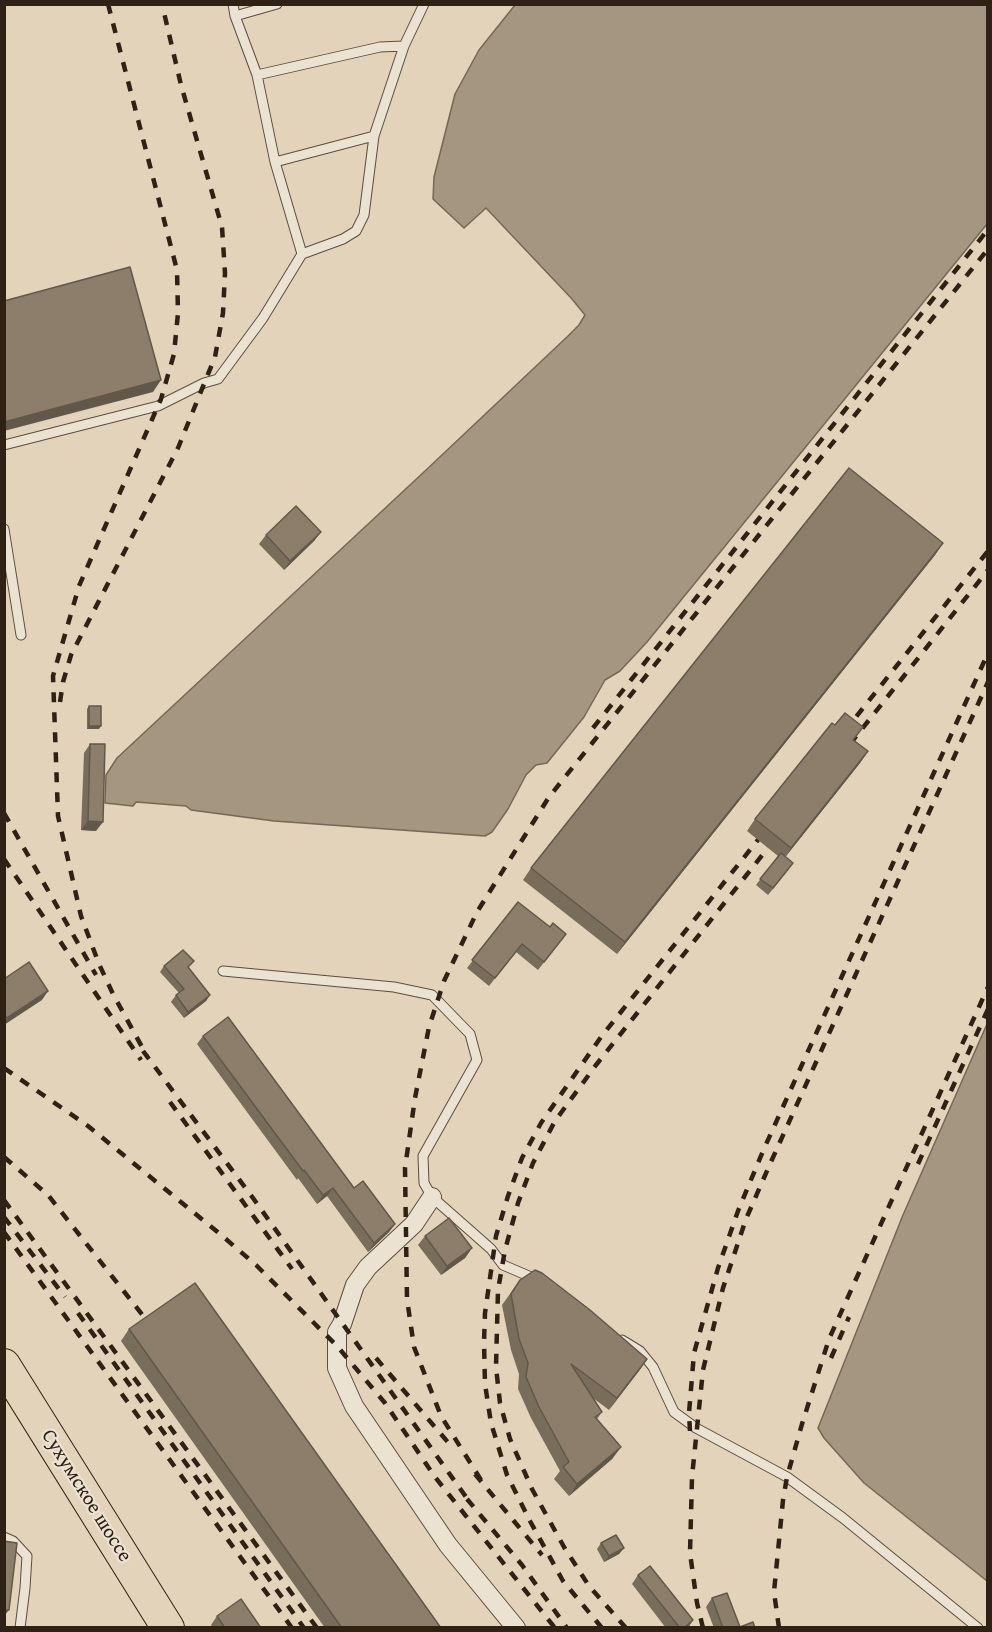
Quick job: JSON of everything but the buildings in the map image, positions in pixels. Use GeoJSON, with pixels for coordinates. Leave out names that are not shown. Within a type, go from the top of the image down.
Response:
{"type":"FeatureCollection","features":[{"type":"Feature","properties":{"kind":"highway","name":"Сухумское шоссе"},"geometry":{"type":"LineString","coordinates":[[4,1365],[163,1626]]}},
{"type":"Feature","properties":{"kind":"street"},"geometry":{"type":"LineString","coordinates":[[432,1197],[414,1224],[368,1267],[355,1285],[342,1324],[337,1332],[337,1368],[354,1406],[448,1545],[516,1628]]}},
{"type":"Feature","properties":{"kind":"lane"},"geometry":{"type":"LineString","coordinates":[[233,4],[235,16],[257,75],[275,162],[302,254]]}},
{"type":"Feature","properties":{"kind":"lane"},"geometry":{"type":"LineString","coordinates":[[235,16],[277,4]]}},
{"type":"Feature","properties":{"kind":"lane"},"geometry":{"type":"LineString","coordinates":[[4,445],[158,406],[204,383],[218,379],[263,318],[302,254],[342,239],[356,231],[364,215],[374,136],[404,46],[424,4]]}},
{"type":"Feature","properties":{"kind":"lane"},"geometry":{"type":"LineString","coordinates":[[257,75],[380,47],[404,46]]}},
{"type":"Feature","properties":{"kind":"lane"},"geometry":{"type":"LineString","coordinates":[[275,162],[374,136]]}},
{"type":"Feature","properties":{"kind":"lane"},"geometry":{"type":"LineString","coordinates":[[4,529],[21,635]]}},
{"type":"Feature","properties":{"kind":"lane"},"geometry":{"type":"LineString","coordinates":[[223,971],[394,987],[432,995],[470,1034],[477,1060],[423,1156],[424,1183],[432,1197],[491,1249],[502,1265],[551,1287]]}},
{"type":"Feature","properties":{"kind":"lane"},"geometry":{"type":"LineString","coordinates":[[615,1336],[640,1350],[653,1367],[674,1412],[696,1428],[787,1477],[843,1518],[978,1628]]}},
{"type":"Feature","properties":{"kind":"lane"},"geometry":{"type":"LineString","coordinates":[[4,1537],[14,1541],[27,1556],[26,1588],[20,1628]]}},
{"type":"Feature","properties":{"kind":"shaded area"},"geometry":{"type":"Polygon","coordinates":[[[515,5],[987,5],[987,224],[647,642],[620,671],[605,680],[584,717],[547,763],[536,765],[526,775],[508,809],[492,832],[485,836],[274,821],[191,810],[186,806],[136,802],[133,806],[105,803],[106,775],[117,758],[568,336],[585,315],[486,208],[464,228],[433,199],[434,177],[455,94],[479,50],[515,5]]]}},
{"type":"Feature","properties":{"kind":"shaded area"},"geometry":{"type":"Polygon","coordinates":[[[987,1024],[987,1581],[864,1483],[824,1438],[818,1428],[903,1215],[987,1024]]]}},
{"type":"Feature","properties":{"kind":"railway"},"geometry":{"type":"LineString","coordinates":[[108,4],[177,270],[178,313],[174,354],[161,399],[79,586],[53,676],[58,816],[81,916],[113,994],[148,1058]]}},
{"type":"Feature","properties":{"kind":"railway"},"geometry":{"type":"LineString","coordinates":[[60,702],[71,655],[178,448],[215,357],[223,313],[225,273],[222,227],[181,85],[162,4]]}},
{"type":"Feature","properties":{"kind":"railway"},"geometry":{"type":"LineString","coordinates":[[593,728],[986,232]]}},
{"type":"Feature","properties":{"kind":"railway"},"geometry":{"type":"LineString","coordinates":[[481,1480],[441,1416],[414,1347],[407,1299],[405,1168],[415,1098],[429,1027],[444,981],[477,912],[549,797],[988,249]]}},
{"type":"Feature","properties":{"kind":"railway"},"geometry":{"type":"LineString","coordinates":[[844,732],[988,551]]}},
{"type":"Feature","properties":{"kind":"railway"},"geometry":{"type":"LineString","coordinates":[[850,744],[988,570]]}},
{"type":"Feature","properties":{"kind":"railway"},"geometry":{"type":"LineString","coordinates":[[690,1431],[689,1413],[694,1353],[718,1268],[738,1211],[988,653]]}},
{"type":"Feature","properties":{"kind":"railway"},"geometry":{"type":"LineString","coordinates":[[703,1628],[690,1553],[692,1477],[703,1370],[723,1288],[746,1219],[770,1164],[988,682]]}},
{"type":"Feature","properties":{"kind":"railway"},"geometry":{"type":"LineString","coordinates":[[4,813],[96,975]]}},
{"type":"Feature","properties":{"kind":"railway"},"geometry":{"type":"LineString","coordinates":[[602,1628],[563,1581],[530,1521],[507,1475],[491,1423],[485,1384],[484,1342],[485,1313],[496,1236],[522,1158],[541,1123],[601,1037],[769,826]]}},
{"type":"Feature","properties":{"kind":"railway"},"geometry":{"type":"LineString","coordinates":[[626,1628],[589,1586],[564,1547],[532,1489],[510,1439],[500,1403],[496,1367],[498,1290],[505,1250],[518,1203],[533,1163],[555,1121],[596,1065],[779,834]]}},
{"type":"Feature","properties":{"kind":"railway"},"geometry":{"type":"LineString","coordinates":[[4,859],[141,1060]]}},
{"type":"Feature","properties":{"kind":"railway"},"geometry":{"type":"LineString","coordinates":[[779,1628],[774,1592],[783,1500],[802,1424],[829,1339],[988,987]]}},
{"type":"Feature","properties":{"kind":"railway"},"geometry":{"type":"LineString","coordinates":[[918,1164],[988,1009]]}},
{"type":"Feature","properties":{"kind":"railway"},"geometry":{"type":"LineString","coordinates":[[143,1051],[253,1198],[471,1504]]}},
{"type":"Feature","properties":{"kind":"railway"},"geometry":{"type":"LineString","coordinates":[[4,1068],[88,1126],[220,1234],[256,1265],[337,1346],[385,1403],[435,1477],[555,1628]]}},
{"type":"Feature","properties":{"kind":"railway"},"geometry":{"type":"LineString","coordinates":[[170,1102],[292,1269]]}},
{"type":"Feature","properties":{"kind":"railway"},"geometry":{"type":"LineString","coordinates":[[4,1157],[48,1195],[148,1322]]}},
{"type":"Feature","properties":{"kind":"railway"},"geometry":{"type":"LineString","coordinates":[[4,1200],[317,1628]]}},
{"type":"Feature","properties":{"kind":"railway"},"geometry":{"type":"LineString","coordinates":[[4,1217],[65,1297]]}},
{"type":"Feature","properties":{"kind":"railway"},"geometry":{"type":"LineString","coordinates":[[4,1232],[292,1628]]}},
{"type":"Feature","properties":{"kind":"railway"},"geometry":{"type":"LineString","coordinates":[[78,1313],[304,1628]]}},
{"type":"Feature","properties":{"kind":"railway"},"geometry":{"type":"LineString","coordinates":[[831,1358],[849,1317]]}},
{"type":"Feature","properties":{"kind":"railway"},"geometry":{"type":"LineString","coordinates":[[376,1358],[452,1447]]}},
{"type":"Feature","properties":{"kind":"railway"},"geometry":{"type":"LineString","coordinates":[[475,1474],[542,1555]]}},
{"type":"Feature","properties":{"kind":"railway"},"geometry":{"type":"LineString","coordinates":[[467,1499],[522,1565],[567,1628]]}}]}
